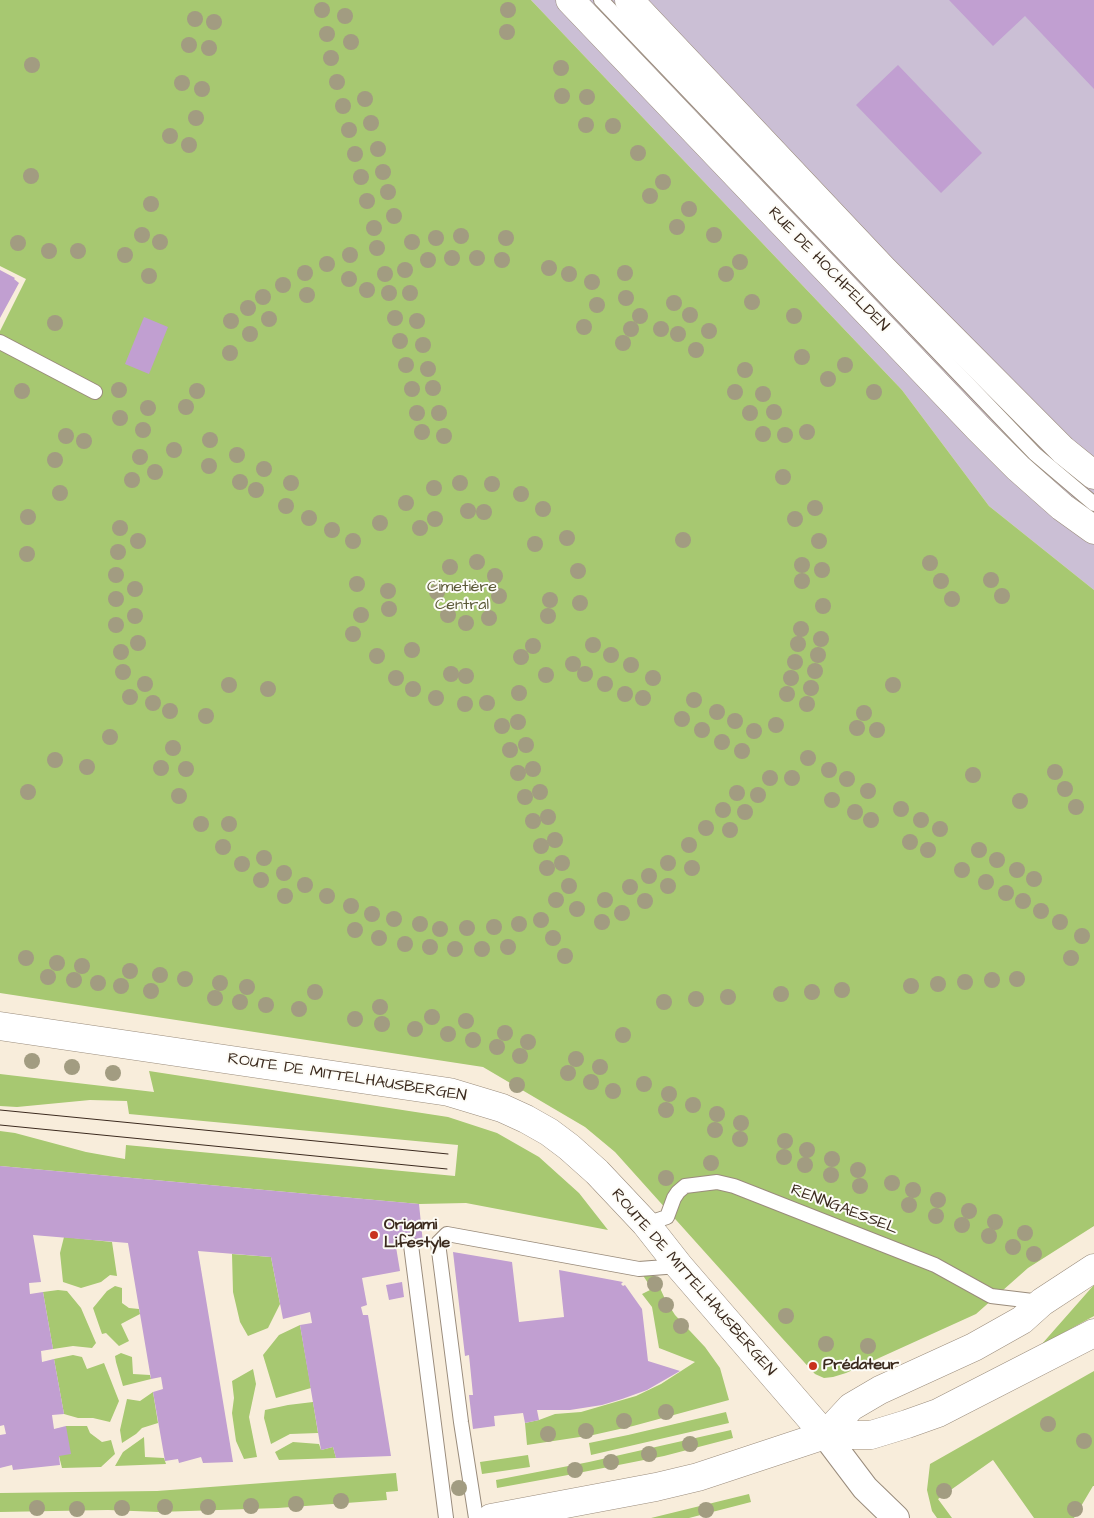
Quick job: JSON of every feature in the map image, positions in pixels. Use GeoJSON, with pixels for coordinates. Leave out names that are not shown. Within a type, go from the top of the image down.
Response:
{"type":"FeatureCollection","features":[{"type":"Feature","properties":{"kind":"main road","name":"RUE DE HOCHFELDEN"},"geometry":{"type":"LineString","coordinates":[[570,0],[1011,462],[1062,507],[1094,530]]}},
{"type":"Feature","properties":{"kind":"main road"},"geometry":{"type":"LineString","coordinates":[[629,0],[882,269],[1064,450],[1094,475]]}},
{"type":"Feature","properties":{"kind":"main road","name":"ROUTE DE MITTELHAUSBERGEN"},"geometry":{"type":"LineString","coordinates":[[0,1026],[422,1088],[472,1098],[502,1108],[549,1132],[597,1172],[646,1224],[679,1266],[824,1436]]}},
{"type":"Feature","properties":{"kind":"main road"},"geometry":{"type":"LineString","coordinates":[[824,1436],[851,1406],[880,1390],[974,1348],[1022,1320],[1042,1302],[1094,1268]]}},
{"type":"Feature","properties":{"kind":"main road"},"geometry":{"type":"LineString","coordinates":[[491,1518],[656,1487],[698,1477],[824,1436],[871,1435],[915,1422],[938,1413],[1094,1333]]}},
{"type":"Feature","properties":{"kind":"street"},"geometry":{"type":"LineString","coordinates":[[824,1436],[876,1501],[896,1518]]}},
{"type":"Feature","properties":{"kind":"lane"},"geometry":{"type":"LineString","coordinates":[[601,0],[1035,454],[1094,504]]}},
{"type":"Feature","properties":{"kind":"lane"},"geometry":{"type":"LineString","coordinates":[[0,342],[95,392]]}},
{"type":"Feature","properties":{"kind":"lane","name":"RENNGAESSEL"},"geometry":{"type":"LineString","coordinates":[[646,1224],[667,1218],[674,1198],[685,1186],[717,1182],[734,1186],[935,1265],[992,1296],[1042,1302]]}},
{"type":"Feature","properties":{"kind":"lane"},"geometry":{"type":"LineString","coordinates":[[476,1518],[461,1422],[438,1242],[447,1234],[640,1269],[679,1266]]}},
{"type":"Feature","properties":{"kind":"lane"},"geometry":{"type":"LineString","coordinates":[[411,1245],[446,1518]]}},
{"type":"Feature","properties":{"kind":"shaded area"},"geometry":{"type":"Polygon","coordinates":[[[531,0],[1094,0],[1094,590],[989,506],[902,390],[531,0]]]}},
{"type":"Feature","properties":{"kind":"green space","name":"Cimetière Central"},"geometry":{"type":"Polygon","coordinates":[[[0,0],[531,0],[902,390],[989,506],[1094,590],[1094,1226],[1028,1268],[976,1314],[846,1373],[824,1378],[815,1374],[615,1152],[585,1127],[483,1067],[0,993],[0,331],[26,279],[0,266],[0,0]]]}},
{"type":"Feature","properties":{"kind":"green space"},"geometry":{"type":"Polygon","coordinates":[[[149,1071],[448,1117],[497,1133],[539,1157],[579,1193],[608,1230],[466,1203],[419,1204],[0,1166],[0,1131],[15,1133],[86,1152],[125,1159],[126,1145],[455,1176],[458,1145],[129,1114],[127,1101],[90,1100],[17,1107],[0,1106],[0,1074],[154,1092],[149,1071]]]}},
{"type":"Feature","properties":{"kind":"green space"},"geometry":{"type":"Polygon","coordinates":[[[64,1237],[112,1242],[117,1276],[110,1275],[101,1282],[81,1288],[63,1282],[60,1253],[64,1237]]]}},
{"type":"Feature","properties":{"kind":"green space"},"geometry":{"type":"Polygon","coordinates":[[[232,1254],[271,1257],[280,1304],[268,1328],[248,1336],[240,1322],[233,1292],[232,1254]]]}},
{"type":"Feature","properties":{"kind":"green space"},"geometry":{"type":"Polygon","coordinates":[[[642,1274],[654,1275],[675,1315],[705,1347],[720,1368],[729,1400],[593,1435],[527,1445],[525,1423],[555,1414],[581,1412],[636,1396],[661,1384],[695,1362],[659,1348],[652,1307],[642,1294],[652,1289],[642,1274]]]}},
{"type":"Feature","properties":{"kind":"green space"},"geometry":{"type":"Polygon","coordinates":[[[115,1286],[122,1288],[122,1303],[129,1308],[139,1309],[140,1314],[121,1324],[129,1341],[119,1346],[106,1333],[102,1334],[93,1308],[107,1291],[115,1286]]]}},
{"type":"Feature","properties":{"kind":"green space"},"geometry":{"type":"Polygon","coordinates":[[[1093,1286],[1094,1316],[1041,1345],[1093,1286]]]}},
{"type":"Feature","properties":{"kind":"green space"},"geometry":{"type":"Polygon","coordinates":[[[67,1291],[81,1308],[96,1343],[92,1348],[73,1346],[53,1349],[43,1292],[67,1291]]]}},
{"type":"Feature","properties":{"kind":"green space"},"geometry":{"type":"Polygon","coordinates":[[[300,1325],[311,1388],[276,1398],[263,1355],[279,1335],[300,1325]]]}},
{"type":"Feature","properties":{"kind":"green space"},"geometry":{"type":"Polygon","coordinates":[[[121,1353],[132,1357],[133,1374],[150,1375],[151,1379],[123,1386],[115,1356],[121,1353]]]}},
{"type":"Feature","properties":{"kind":"green space"},"geometry":{"type":"Polygon","coordinates":[[[73,1355],[82,1357],[87,1369],[104,1363],[119,1401],[110,1422],[93,1418],[78,1418],[64,1414],[54,1359],[73,1355]]]}},
{"type":"Feature","properties":{"kind":"green space"},"geometry":{"type":"Polygon","coordinates":[[[253,1369],[256,1384],[249,1417],[257,1457],[244,1459],[236,1441],[232,1413],[234,1398],[232,1381],[253,1369]]]}},
{"type":"Feature","properties":{"kind":"green space"},"geometry":{"type":"Polygon","coordinates":[[[1094,1371],[1094,1486],[1074,1518],[1034,1518],[993,1460],[938,1499],[952,1518],[937,1518],[932,1511],[927,1490],[930,1464],[1094,1371]]]}},
{"type":"Feature","properties":{"kind":"green space"},"geometry":{"type":"Polygon","coordinates":[[[153,1392],[158,1423],[142,1428],[122,1443],[120,1430],[127,1399],[140,1401],[153,1392]]]}},
{"type":"Feature","properties":{"kind":"green space"},"geometry":{"type":"Polygon","coordinates":[[[313,1402],[318,1433],[290,1434],[271,1444],[264,1418],[265,1410],[313,1402]]]}},
{"type":"Feature","properties":{"kind":"green space"},"geometry":{"type":"Polygon","coordinates":[[[726,1412],[729,1423],[591,1455],[589,1443],[726,1412]]]}},
{"type":"Feature","properties":{"kind":"green space"},"geometry":{"type":"Polygon","coordinates":[[[66,1426],[87,1426],[90,1433],[102,1442],[111,1440],[115,1454],[101,1467],[62,1468],[59,1456],[66,1426]]]}},
{"type":"Feature","properties":{"kind":"green space"},"geometry":{"type":"Polygon","coordinates":[[[731,1430],[733,1438],[664,1456],[497,1488],[496,1480],[589,1462],[731,1430]]]}},
{"type":"Feature","properties":{"kind":"green space"},"geometry":{"type":"Polygon","coordinates":[[[144,1437],[145,1457],[164,1458],[166,1464],[115,1466],[123,1452],[144,1437]]]}},
{"type":"Feature","properties":{"kind":"green space"},"geometry":{"type":"Polygon","coordinates":[[[293,1442],[319,1444],[321,1450],[333,1447],[336,1458],[279,1460],[275,1452],[293,1442]]]}},
{"type":"Feature","properties":{"kind":"green space"},"geometry":{"type":"Polygon","coordinates":[[[528,1455],[530,1467],[482,1474],[480,1462],[528,1455]]]}},
{"type":"Feature","properties":{"kind":"green space"},"geometry":{"type":"Polygon","coordinates":[[[396,1473],[398,1491],[386,1492],[387,1500],[278,1508],[159,1512],[108,1510],[0,1512],[0,1493],[157,1491],[396,1473]]]}},
{"type":"Feature","properties":{"kind":"green space"},"geometry":{"type":"Polygon","coordinates":[[[749,1494],[751,1502],[689,1518],[651,1518],[749,1494]]]}},
{"type":"Feature","properties":{"kind":"building"},"geometry":{"type":"Polygon","coordinates":[[[949,0],[1094,0],[1094,89],[1025,16],[993,46],[949,0]]]}},
{"type":"Feature","properties":{"kind":"building"},"geometry":{"type":"Polygon","coordinates":[[[898,65],[982,153],[941,193],[856,105],[898,65]]]}},
{"type":"Feature","properties":{"kind":"building"},"geometry":{"type":"Polygon","coordinates":[[[0,270],[15,278],[19,283],[0,318],[0,270]]]}},
{"type":"Feature","properties":{"kind":"building"},"geometry":{"type":"Polygon","coordinates":[[[144,317],[168,327],[149,374],[125,364],[144,317]]]}},
{"type":"Feature","properties":{"kind":"building"},"geometry":{"type":"Polygon","coordinates":[[[0,1166],[419,1204],[423,1243],[396,1247],[400,1271],[362,1278],[367,1305],[361,1307],[363,1315],[368,1315],[391,1456],[336,1458],[333,1447],[321,1450],[300,1325],[312,1323],[310,1312],[283,1319],[271,1257],[198,1251],[233,1462],[203,1463],[201,1457],[179,1463],[178,1459],[165,1461],[153,1392],[163,1389],[161,1377],[151,1379],[128,1243],[33,1235],[41,1282],[29,1283],[30,1294],[43,1292],[53,1349],[41,1351],[42,1362],[54,1359],[64,1414],[52,1415],[54,1429],[66,1426],[71,1454],[59,1456],[60,1465],[13,1470],[12,1465],[0,1468],[0,1435],[6,1434],[4,1425],[0,1426],[0,1166]]]}},
{"type":"Feature","properties":{"kind":"building"},"geometry":{"type":"Polygon","coordinates":[[[453,1252],[512,1262],[519,1322],[564,1317],[559,1270],[623,1282],[621,1284],[625,1285],[642,1309],[648,1361],[680,1371],[647,1390],[602,1405],[570,1410],[537,1410],[539,1420],[525,1423],[523,1413],[494,1416],[495,1426],[473,1429],[469,1395],[473,1395],[469,1355],[465,1356],[453,1252]]]}},
{"type":"Feature","properties":{"kind":"building"},"geometry":{"type":"Polygon","coordinates":[[[402,1282],[404,1297],[389,1300],[386,1285],[402,1282]]]}},
{"type":"Feature","properties":{"kind":"tram line"},"geometry":{"type":"LineString","coordinates":[[0,1110],[448,1154]]}},
{"type":"Feature","properties":{"kind":"tram line"},"geometry":{"type":"LineString","coordinates":[[0,1125],[447,1169]]}},
{"type":"Feature","properties":{"kind":"place","name":"Origami Lifestyle"},"geometry":{"type":"Point","coordinates":[374,1235]}},
{"type":"Feature","properties":{"kind":"place","name":"Prédateur"},"geometry":{"type":"Point","coordinates":[813,1366]}}]}
